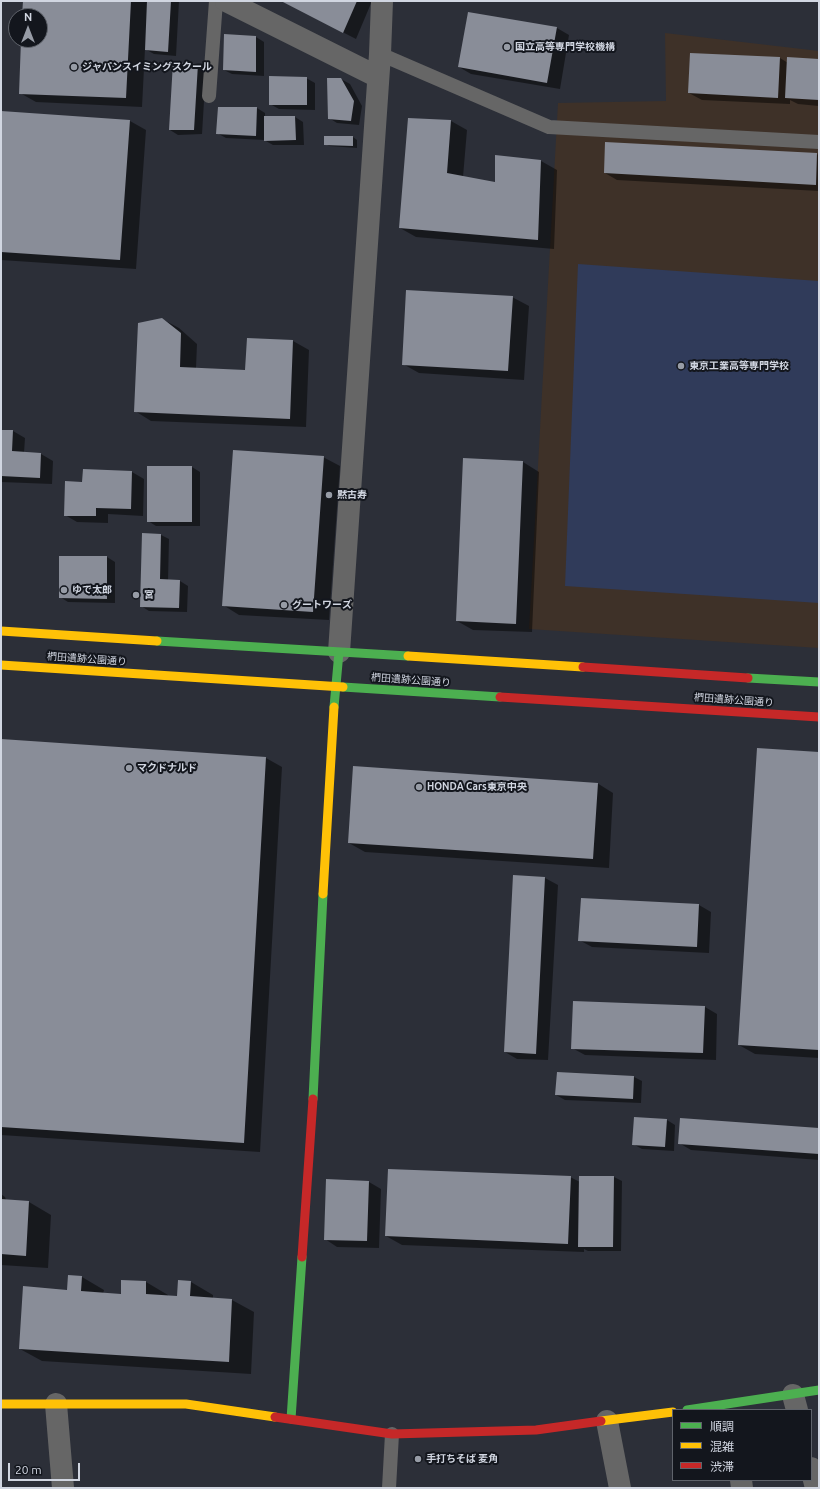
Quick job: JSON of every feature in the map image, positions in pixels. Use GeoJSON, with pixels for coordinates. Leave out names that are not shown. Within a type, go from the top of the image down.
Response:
{"type":"FeatureCollection","features":[{"type":"Feature","properties":{"kind":"street"},"geometry":{"type":"LineString","coordinates":[[226,1],[378,77]]}},
{"type":"Feature","properties":{"kind":"street"},"geometry":{"type":"LineString","coordinates":[[291,1419],[309,1157],[332,732],[339,652],[380,54],[382,1]]}},
{"type":"Feature","properties":{"kind":"street"},"geometry":{"type":"LineString","coordinates":[[1,631],[819,682]]}},
{"type":"Feature","properties":{"kind":"street","name":"椚田遺跡公園通り"},"geometry":{"type":"LineString","coordinates":[[1,665],[819,717]]}},
{"type":"Feature","properties":{"kind":"street"},"geometry":{"type":"LineString","coordinates":[[701,1409],[795,1402],[819,1390]]}},
{"type":"Feature","properties":{"kind":"street"},"geometry":{"type":"LineString","coordinates":[[1,1404],[186,1404],[392,1434],[536,1430],[672,1412]]}},
{"type":"Feature","properties":{"kind":"street"},"geometry":{"type":"LineString","coordinates":[[56,1404],[63,1488]]}},
{"type":"Feature","properties":{"kind":"street"},"geometry":{"type":"LineString","coordinates":[[607,1421],[620,1488]]}},
{"type":"Feature","properties":{"kind":"street"},"geometry":{"type":"LineString","coordinates":[[812,1472],[816,1488]]}},
{"type":"Feature","properties":{"kind":"lane"},"geometry":{"type":"LineString","coordinates":[[209,96],[216,1]]}},
{"type":"Feature","properties":{"kind":"lane"},"geometry":{"type":"LineString","coordinates":[[380,54],[549,127],[819,142]]}},
{"type":"Feature","properties":{"kind":"lane"},"geometry":{"type":"LineString","coordinates":[[389,1488],[392,1434]]}},
{"type":"Feature","properties":{"kind":"shaded area","name":"東京工業高等専門学校"},"geometry":{"type":"Polygon","coordinates":[[[665,33],[819,51],[819,648],[529,629],[558,103],[666,101],[665,33]]]}},
{"type":"Feature","properties":{"kind":"shaded area"},"geometry":{"type":"Polygon","coordinates":[[[578,264],[819,281],[819,603],[565,586],[578,264]]]}},
{"type":"Feature","properties":{"kind":"building","name":"ジャパンスイミングスクール"},"geometry":{"type":"Polygon","coordinates":[[[23,1],[131,1],[126,98],[19,94],[21,48],[48,48],[48,8],[23,8],[23,1]]]}},
{"type":"Feature","properties":{"kind":"building"},"geometry":{"type":"Polygon","coordinates":[[[147,1],[171,1],[168,52],[145,50],[147,1]]]}},
{"type":"Feature","properties":{"kind":"building"},"geometry":{"type":"Polygon","coordinates":[[[281,1],[357,1],[343,33],[281,1]]]}},
{"type":"Feature","properties":{"kind":"building","name":"国立高等専門学校機構"},"geometry":{"type":"Polygon","coordinates":[[[468,12],[557,27],[547,83],[458,67],[468,12]]]}},
{"type":"Feature","properties":{"kind":"building"},"geometry":{"type":"Polygon","coordinates":[[[224,34],[256,36],[256,72],[223,70],[224,34]]]}},
{"type":"Feature","properties":{"kind":"building"},"geometry":{"type":"Polygon","coordinates":[[[690,53],[780,57],[778,98],[688,93],[690,53]]]}},
{"type":"Feature","properties":{"kind":"building"},"geometry":{"type":"Polygon","coordinates":[[[787,57],[819,59],[819,100],[785,98],[787,57]]]}},
{"type":"Feature","properties":{"kind":"building"},"geometry":{"type":"Polygon","coordinates":[[[173,62],[198,64],[194,130],[169,130],[173,62]]]}},
{"type":"Feature","properties":{"kind":"building"},"geometry":{"type":"Polygon","coordinates":[[[269,76],[307,77],[307,105],[269,105],[269,76]]]}},
{"type":"Feature","properties":{"kind":"building"},"geometry":{"type":"Polygon","coordinates":[[[327,78],[341,78],[354,101],[351,121],[328,119],[327,78]]]}},
{"type":"Feature","properties":{"kind":"building"},"geometry":{"type":"Polygon","coordinates":[[[218,107],[257,107],[256,136],[216,134],[218,107]]]}},
{"type":"Feature","properties":{"kind":"building"},"geometry":{"type":"Polygon","coordinates":[[[1,111],[130,120],[120,260],[1,252],[1,111]]]}},
{"type":"Feature","properties":{"kind":"building"},"geometry":{"type":"Polygon","coordinates":[[[264,116],[295,116],[296,140],[264,141],[264,116]]]}},
{"type":"Feature","properties":{"kind":"building"},"geometry":{"type":"Polygon","coordinates":[[[408,118],[451,120],[447,173],[495,182],[495,155],[541,160],[538,240],[399,228],[408,118]]]}},
{"type":"Feature","properties":{"kind":"building"},"geometry":{"type":"Polygon","coordinates":[[[324,136],[353,136],[353,146],[324,145],[324,136]]]}},
{"type":"Feature","properties":{"kind":"building"},"geometry":{"type":"Polygon","coordinates":[[[605,142],[817,153],[816,185],[604,173],[605,142]]]}},
{"type":"Feature","properties":{"kind":"building"},"geometry":{"type":"Polygon","coordinates":[[[406,290],[513,296],[508,371],[402,365],[406,290]]]}},
{"type":"Feature","properties":{"kind":"building"},"geometry":{"type":"Polygon","coordinates":[[[162,318],[181,333],[180,367],[245,370],[247,338],[293,340],[290,419],[134,412],[138,323],[162,318]]]}},
{"type":"Feature","properties":{"kind":"building"},"geometry":{"type":"Polygon","coordinates":[[[1,430],[13,430],[12,451],[41,453],[40,478],[1,476],[1,430]]]}},
{"type":"Feature","properties":{"kind":"building"},"geometry":{"type":"Polygon","coordinates":[[[233,450],[324,456],[313,612],[222,606],[233,450]]]}},
{"type":"Feature","properties":{"kind":"building"},"geometry":{"type":"Polygon","coordinates":[[[463,458],[523,461],[516,624],[456,621],[463,458]]]}},
{"type":"Feature","properties":{"kind":"building"},"geometry":{"type":"Polygon","coordinates":[[[147,466],[192,466],[192,522],[147,522],[147,466]]]}},
{"type":"Feature","properties":{"kind":"building"},"geometry":{"type":"Polygon","coordinates":[[[83,469],[132,471],[131,509],[96,508],[96,516],[64,516],[65,481],[82,482],[83,469]]]}},
{"type":"Feature","properties":{"kind":"building"},"geometry":{"type":"Polygon","coordinates":[[[142,533],[161,534],[160,579],[180,580],[179,608],[140,607],[142,533]]]}},
{"type":"Feature","properties":{"kind":"building"},"geometry":{"type":"Polygon","coordinates":[[[59,556],[107,556],[107,599],[59,598],[59,556]]]}},
{"type":"Feature","properties":{"kind":"building"},"geometry":{"type":"Polygon","coordinates":[[[1,739],[266,757],[244,1143],[1,1127],[1,739]]]}},
{"type":"Feature","properties":{"kind":"building"},"geometry":{"type":"Polygon","coordinates":[[[757,748],[819,752],[819,1050],[738,1045],[757,748]]]}},
{"type":"Feature","properties":{"kind":"building"},"geometry":{"type":"Polygon","coordinates":[[[353,766],[598,783],[593,859],[348,843],[353,766]]]}},
{"type":"Feature","properties":{"kind":"building"},"geometry":{"type":"Polygon","coordinates":[[[513,875],[545,877],[536,1054],[504,1052],[513,875]]]}},
{"type":"Feature","properties":{"kind":"building"},"geometry":{"type":"Polygon","coordinates":[[[581,898],[699,904],[697,947],[578,941],[581,898]]]}},
{"type":"Feature","properties":{"kind":"building"},"geometry":{"type":"Polygon","coordinates":[[[573,1001],[705,1006],[703,1053],[571,1049],[573,1001]]]}},
{"type":"Feature","properties":{"kind":"building"},"geometry":{"type":"Polygon","coordinates":[[[557,1072],[634,1076],[633,1099],[555,1095],[557,1072]]]}},
{"type":"Feature","properties":{"kind":"building"},"geometry":{"type":"Polygon","coordinates":[[[634,1117],[667,1119],[665,1147],[632,1145],[634,1117]]]}},
{"type":"Feature","properties":{"kind":"building"},"geometry":{"type":"Polygon","coordinates":[[[680,1118],[819,1128],[819,1154],[678,1144],[680,1118]]]}},
{"type":"Feature","properties":{"kind":"building"},"geometry":{"type":"Polygon","coordinates":[[[388,1169],[571,1176],[568,1244],[385,1236],[388,1169]]]}},
{"type":"Feature","properties":{"kind":"building"},"geometry":{"type":"Polygon","coordinates":[[[579,1176],[614,1176],[613,1247],[578,1247],[579,1176]]]}},
{"type":"Feature","properties":{"kind":"building"},"geometry":{"type":"Polygon","coordinates":[[[326,1179],[369,1181],[367,1241],[324,1240],[326,1179]]]}},
{"type":"Feature","properties":{"kind":"building"},"geometry":{"type":"Polygon","coordinates":[[[1,1199],[29,1201],[26,1256],[1,1254],[1,1199]]]}},
{"type":"Feature","properties":{"kind":"building"},"geometry":{"type":"Polygon","coordinates":[[[68,1275],[82,1276],[81,1291],[121,1294],[121,1280],[146,1281],[146,1294],[177,1296],[178,1280],[191,1281],[190,1296],[232,1299],[229,1362],[19,1349],[23,1286],[67,1290],[68,1275]]]}},
{"type":"Feature","properties":{"kind":"traffic: fast"},"geometry":{"type":"LineString","coordinates":[[157,641],[408,656]]}},
{"type":"Feature","properties":{"kind":"traffic: fast"},"geometry":{"type":"LineString","coordinates":[[334,707],[339,652]]}},
{"type":"Feature","properties":{"kind":"traffic: fast"},"geometry":{"type":"LineString","coordinates":[[748,678],[819,682]]}},
{"type":"Feature","properties":{"kind":"traffic: fast"},"geometry":{"type":"LineString","coordinates":[[343,687],[500,697]]}},
{"type":"Feature","properties":{"kind":"traffic: fast"},"geometry":{"type":"LineString","coordinates":[[313,1099],[323,894]]}},
{"type":"Feature","properties":{"kind":"traffic: fast"},"geometry":{"type":"LineString","coordinates":[[291,1419],[302,1257]]}},
{"type":"Feature","properties":{"kind":"traffic: fast"},"geometry":{"type":"LineString","coordinates":[[694,1409],[819,1390]]}},
{"type":"Feature","properties":{"kind":"traffic: slow"},"geometry":{"type":"LineString","coordinates":[[1,631],[157,641]]}},
{"type":"Feature","properties":{"kind":"traffic: slow"},"geometry":{"type":"LineString","coordinates":[[408,656],[583,667]]}},
{"type":"Feature","properties":{"kind":"traffic: slow"},"geometry":{"type":"LineString","coordinates":[[1,665],[343,687]]}},
{"type":"Feature","properties":{"kind":"traffic: slow"},"geometry":{"type":"LineString","coordinates":[[323,894],[334,707]]}},
{"type":"Feature","properties":{"kind":"traffic: slow"},"geometry":{"type":"LineString","coordinates":[[1,1404],[186,1404],[275,1417]]}},
{"type":"Feature","properties":{"kind":"traffic: slow"},"geometry":{"type":"LineString","coordinates":[[601,1421],[672,1412]]}},
{"type":"Feature","properties":{"kind":"traffic: jam"},"geometry":{"type":"LineString","coordinates":[[583,667],[748,678]]}},
{"type":"Feature","properties":{"kind":"traffic: jam"},"geometry":{"type":"LineString","coordinates":[[500,697],[819,717]]}},
{"type":"Feature","properties":{"kind":"traffic: jam"},"geometry":{"type":"LineString","coordinates":[[302,1257],[313,1099]]}},
{"type":"Feature","properties":{"kind":"traffic: jam"},"geometry":{"type":"LineString","coordinates":[[275,1417],[392,1434],[536,1430],[601,1421]]}},
{"type":"Feature","properties":{"kind":"place","name":"国立高等専門学校機構"},"geometry":{"type":"Point","coordinates":[507,47]}},
{"type":"Feature","properties":{"kind":"place","name":"ジャパンスイミングスクール"},"geometry":{"type":"Point","coordinates":[74,67]}},
{"type":"Feature","properties":{"kind":"place","name":"東京工業高等専門学校"},"geometry":{"type":"Point","coordinates":[681,366]}},
{"type":"Feature","properties":{"kind":"place","name":"黙古寿"},"geometry":{"type":"Point","coordinates":[329,495]}},
{"type":"Feature","properties":{"kind":"place","name":"ゆで太郎"},"geometry":{"type":"Point","coordinates":[64,590]}},
{"type":"Feature","properties":{"kind":"place","name":"宮"},"geometry":{"type":"Point","coordinates":[136,595]}},
{"type":"Feature","properties":{"kind":"place","name":"グートワーズ"},"geometry":{"type":"Point","coordinates":[284,605]}},
{"type":"Feature","properties":{"kind":"place","name":"マクドナルド"},"geometry":{"type":"Point","coordinates":[129,768]}},
{"type":"Feature","properties":{"kind":"place","name":"HONDA Cars東京中央"},"geometry":{"type":"Point","coordinates":[419,787]}},
{"type":"Feature","properties":{"kind":"place","name":"手打ちそば 麦角"},"geometry":{"type":"Point","coordinates":[418,1459]}}]}
